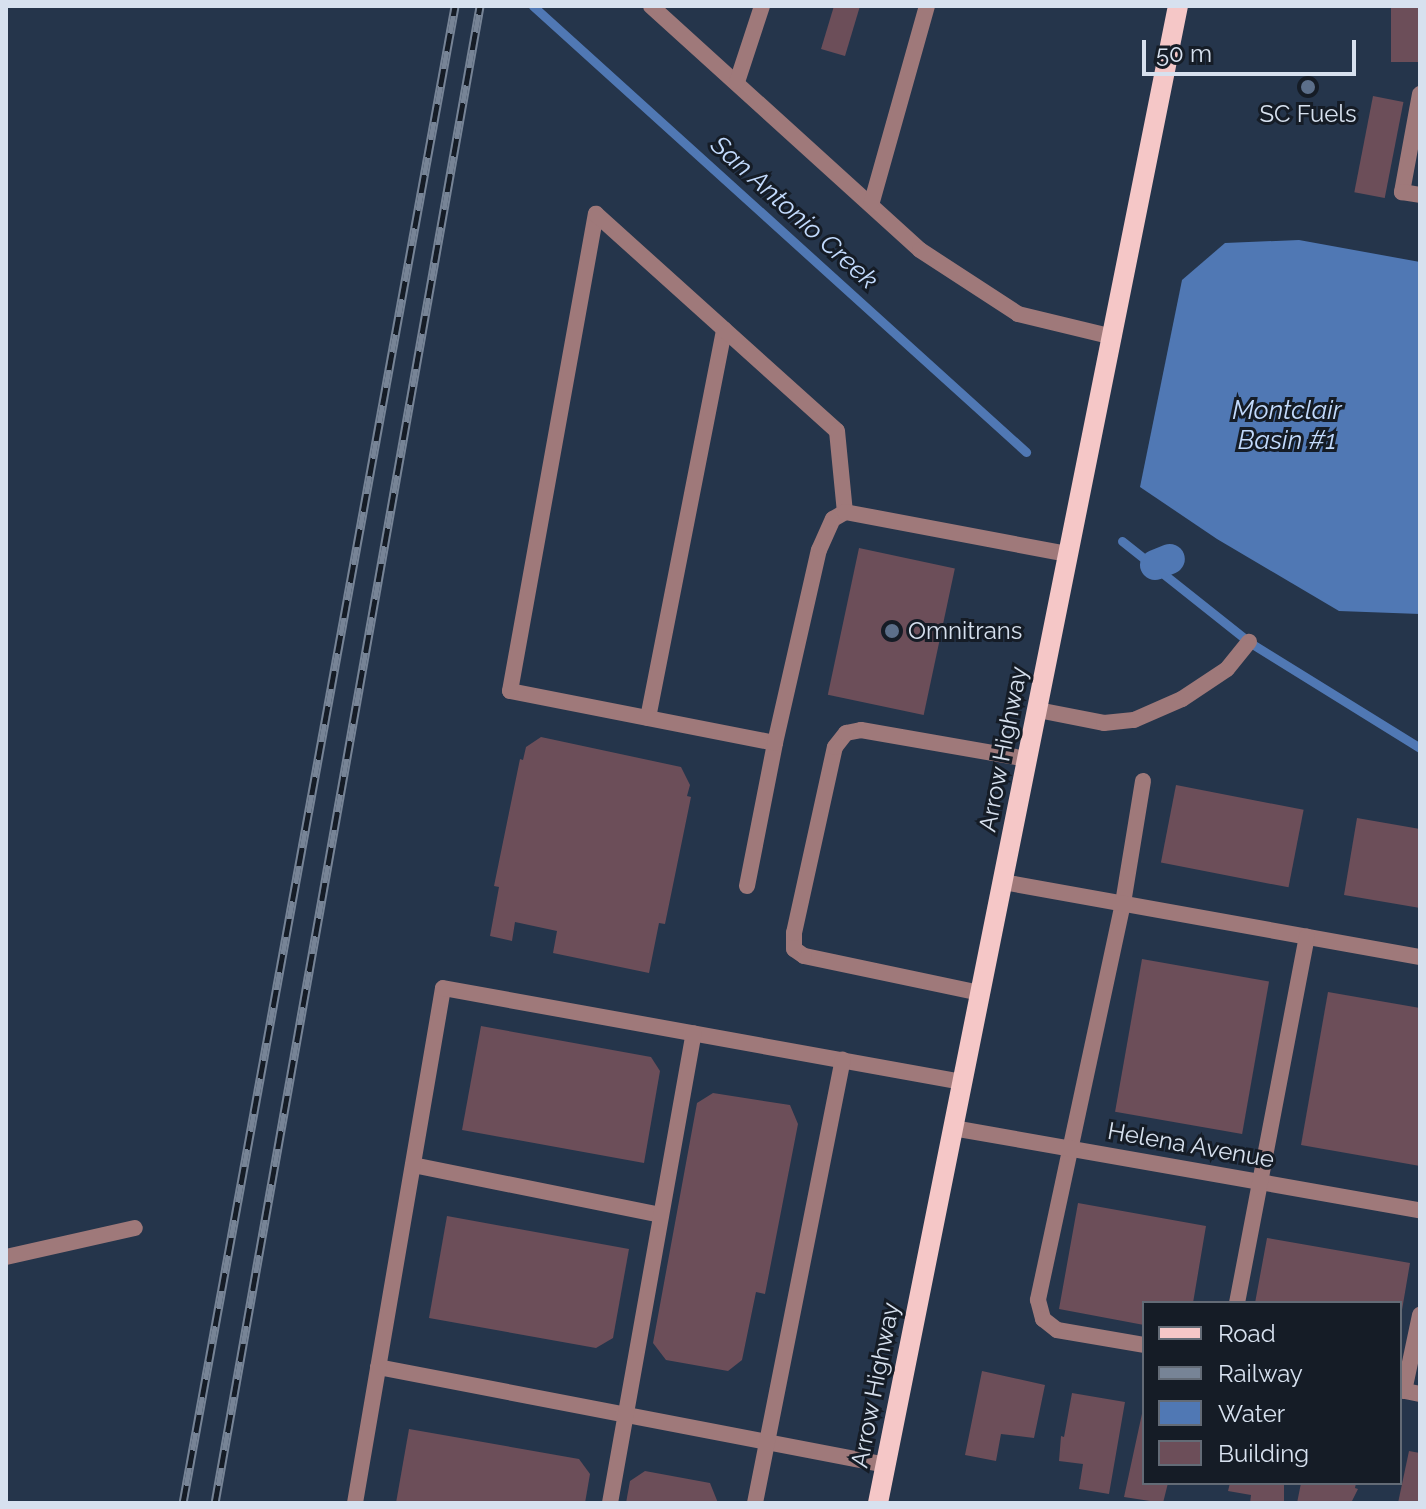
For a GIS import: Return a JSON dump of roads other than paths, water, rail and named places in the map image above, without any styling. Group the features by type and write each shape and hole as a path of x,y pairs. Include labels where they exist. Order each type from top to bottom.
{"main road":[{"name":"Arrow Highway","path":"878,1503 1178,6"}],"lane":[{"path":"651,6 920,250 1018,314 1113,337"},
{"path":"737,82 762,6"},
{"path":"871,205 927,6"},
{"path":"1420,94 1402,192 1420,195"},
{"path":"775,743 510,691 596,214 837,431 845,512"},
{"path":"648,718 724,329"},
{"path":"747,886 775,743 819,550 833,519 845,512 1068,554"},
{"path":"1038,710 1104,723 1134,720 1182,699 1227,669 1249,642"},
{"path":"980,993 804,956 794,949 794,933 835,747 846,733 861,730 1027,759"},
{"path":"1142,1345 1057,1330 1043,1319 1038,1300 1123,903 1143,781"},
{"path":"1003,882 1420,957"},
{"path":"1237,1301 1307,937"},
{"path":"355,1503 443,988 962,1082"},
{"path":"610,1503 694,1033"},
{"path":"755,1503 843,1060"},
{"name":"Helena Avenue","path":"953,1128 1420,1210"},
{"path":"413,1165 661,1215"},
{"path":"6,1257 135,1228"},
{"path":"1408,1391 1420,1315"},
{"path":"378,1367 886,1465"}],"water":[{"name":"Montclair Basin #1","path":"1299,240 1420,262 1420,614 1339,611 1217,539 1140,487 1182,280 1225,243"}],"waterway":[{"name":"San Antonio Creek","path":"533,6 1026,452"},
{"name":"San Antonio Creek","path":"1122,541 1249,642 1420,748"},
{"path":"1155,565 1170,559"}],"railway":[{"path":"183,1503 455,6"},
{"path":"215,1503 480,6"}],"place":[{"name":"SC Fuels","path":"1308,87"},
{"name":"Omnitrans","path":"892,631"}]}
